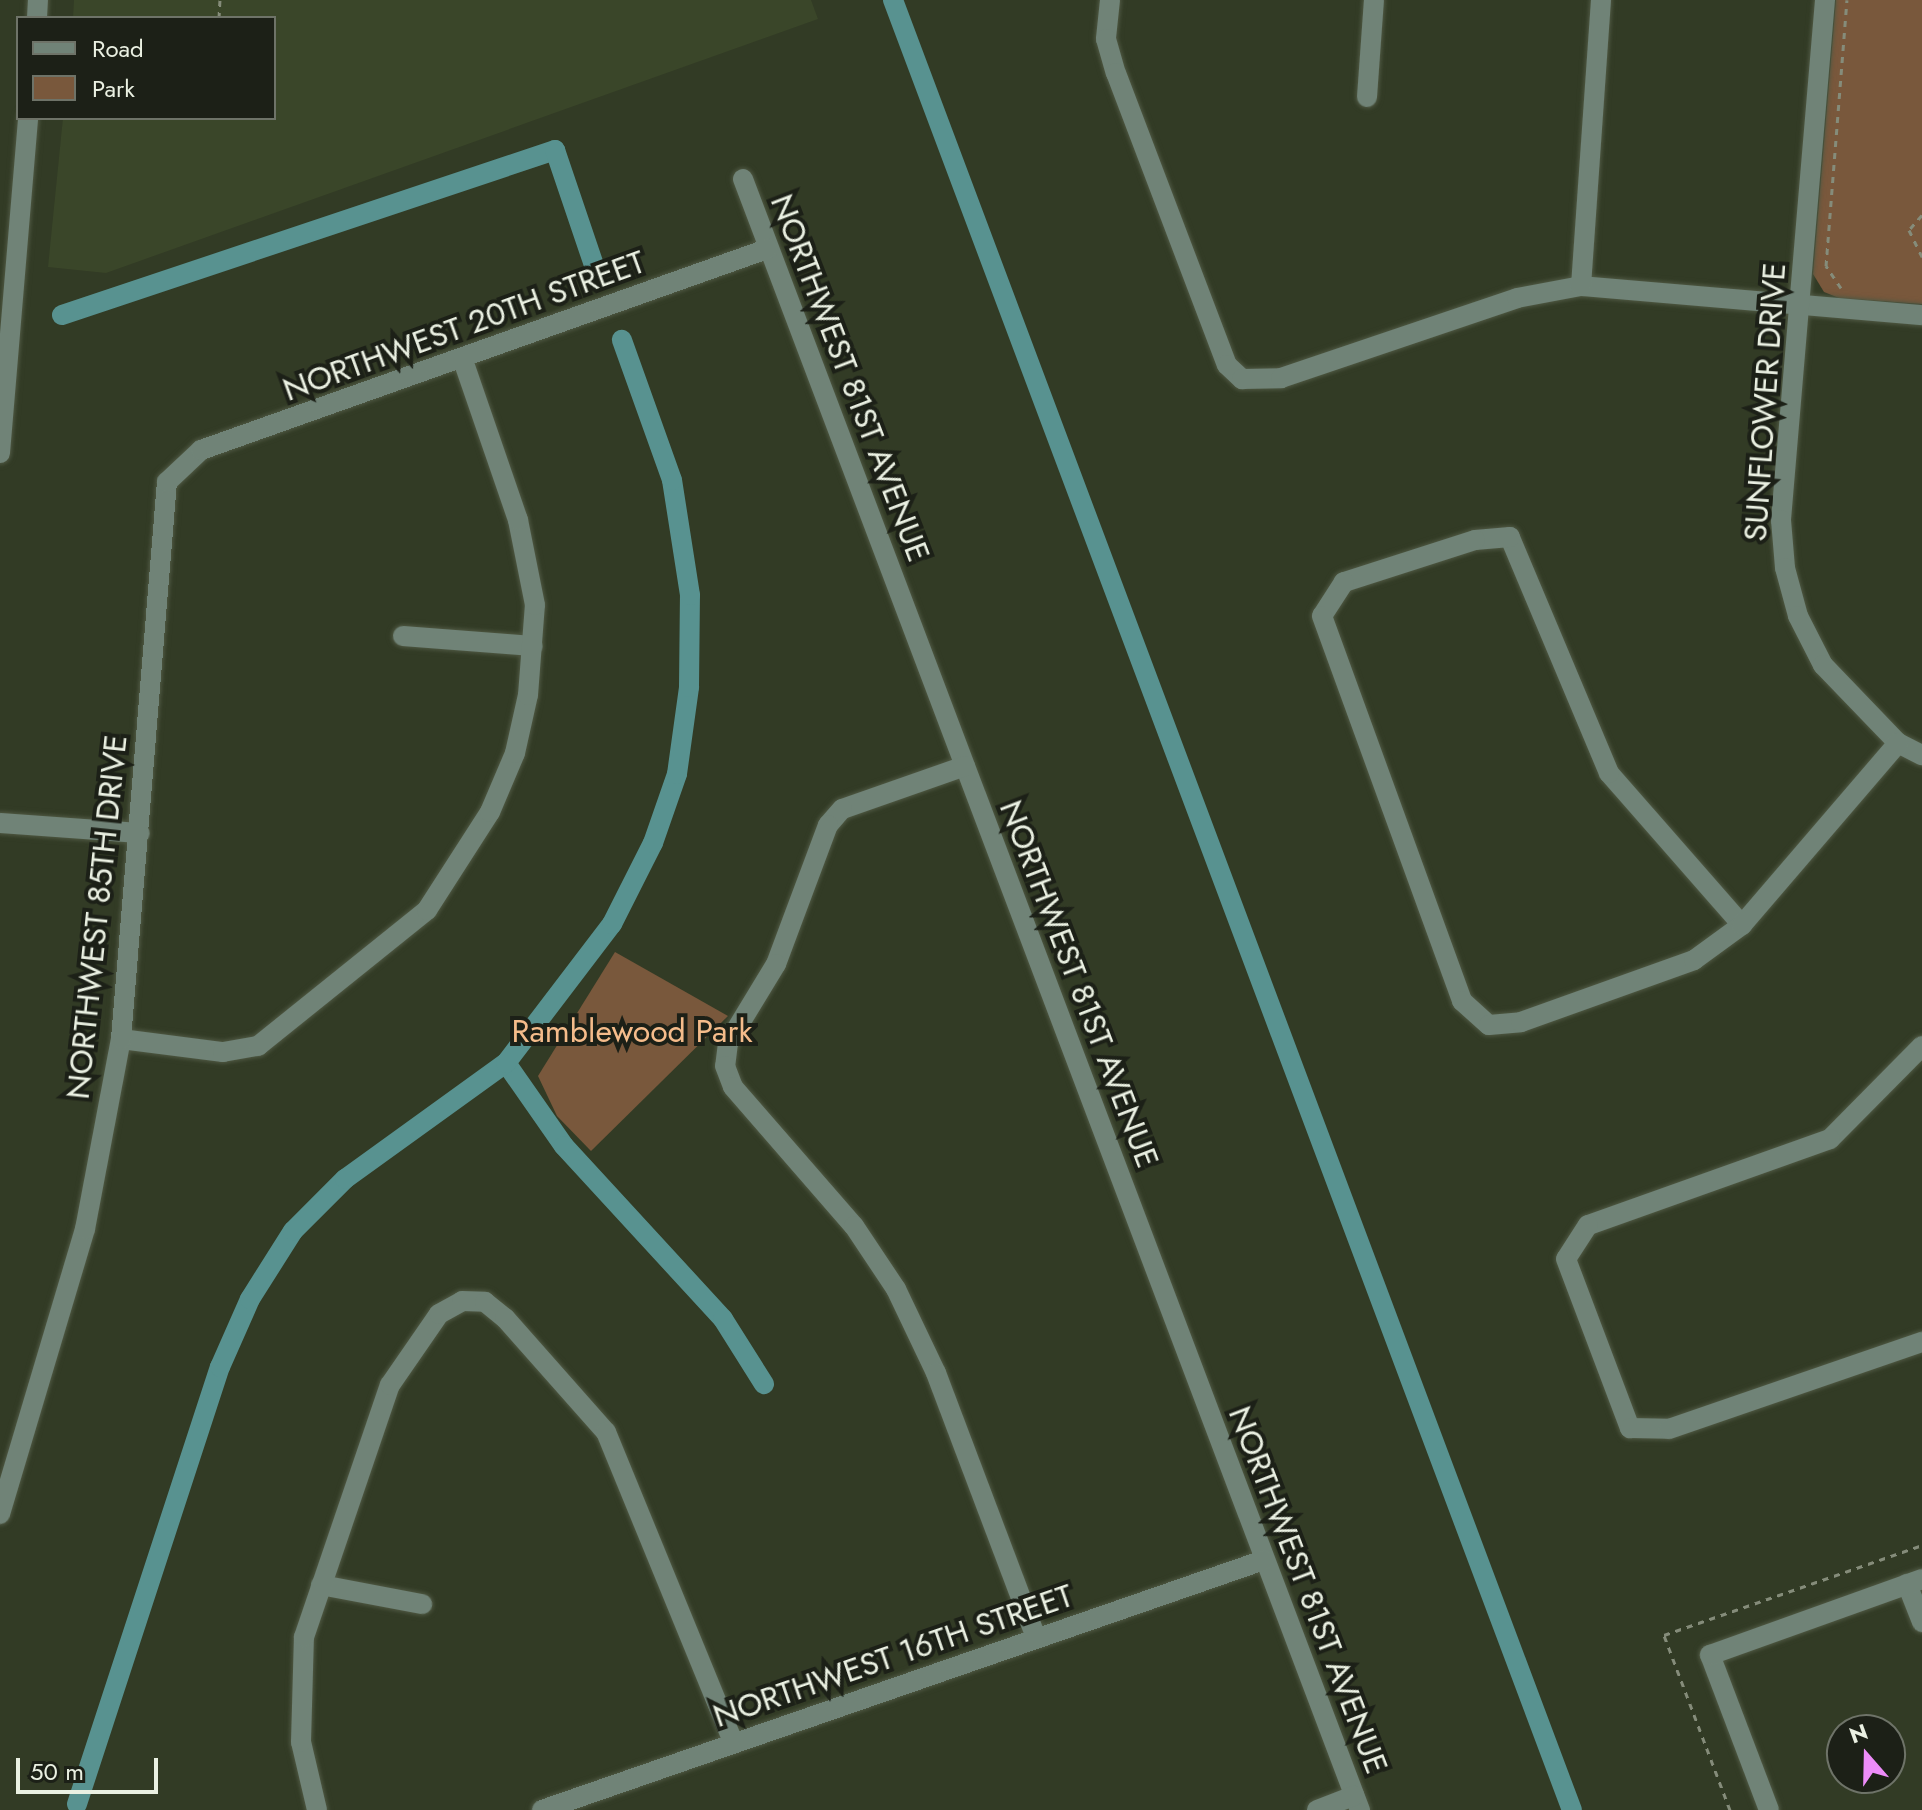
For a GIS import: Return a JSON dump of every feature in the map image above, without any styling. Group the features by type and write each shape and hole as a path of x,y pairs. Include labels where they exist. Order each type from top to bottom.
{"street":[{"path":"1110,0 1106,39 1116,73 1227,365 1242,379 1281,378 1517,298 1581,286 1922,315"},
{"path":"1367,97 1374,0"},
{"path":"1581,286 1601,0"},
{"name":"SUNFLOWER DRIVE","path":"1825,0 1781,520 1785,568 1823,665 1898,743 1922,755"},
{"path":"0,453 10,236 28,120"},
{"name":"NORTHWEST 81ST AVENUE","path":"743,179 1357,1803"},
{"name":"NORTHWEST 20TH STREET","path":"182,461 767,249"},
{"path":"121,1039 223,1052 258,1046 427,910 466,857 515,753 533,646 531,569 463,360"},
{"name":"NORTHWEST 85TH DRIVE","path":"0,1514 85,1229 121,1039 167,482 182,461"},
{"path":"1742,925 1609,773 1510,537 1475,540 1344,582 1322,616 1462,1001 1489,1025 1521,1022 1694,960 1742,925 1898,743"},
{"path":"403,636 533,646"},
{"path":"965,766 842,809 828,825 782,952 728,1043 725,1066 733,1087 854,1226 896,1289 936,1373 1036,1638"},
{"path":"0,823 140,833"},
{"path":"1922,1046 1830,1139 1588,1225 1566,1259 1630,1428 1669,1429 1922,1342"},
{"path":"317,1810 297,1686 321,1585 390,1385 439,1314 462,1301 485,1302 606,1432 733,1742"},
{"name":"NORTHWEST 16TH STREET","path":"542,1810 1264,1560"},
{"path":"1769,1810 1710,1655 1914,1582 1922,1622"},
{"path":"321,1585 422,1604"},
{"path":"1317,1810 1357,1803"}],"path":[{"path":"1847,0 1826,266 1832,284 1851,289"},
{"path":"1922,215 1909,230 1922,257"}],"shaded area":[{"path":"74,0 811,0 818,19 106,273 48,267 63,120 276,120 276,16 73,16"}],"green space":[{"path":"1836,0 1922,0 1922,304 1839,298 1824,292 1813,274"},
{"name":"Ramblewood Park","path":"615,952 728,1016 591,1151 557,1116 538,1076"}],"waterway":[{"path":"893,0 1572,1810"},
{"path":"62,315 555,150 595,268"},
{"path":"77,1804 220,1367 250,1299 293,1231 345,1179 506,1063 612,924 653,843 677,774 689,687 690,595 672,480 622,340"},
{"path":"506,1063 564,1146 723,1319 764,1384"}]}
